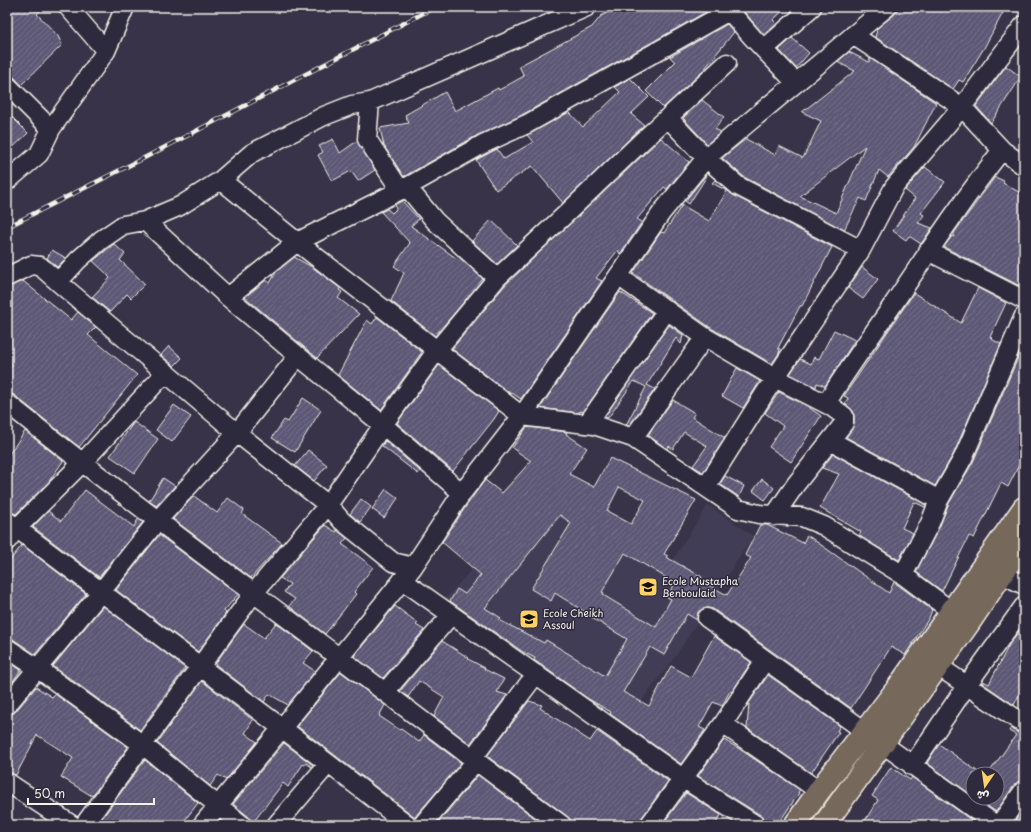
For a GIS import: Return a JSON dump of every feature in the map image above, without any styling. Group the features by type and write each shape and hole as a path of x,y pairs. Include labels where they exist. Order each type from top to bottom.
{"main road":[{"path":"800,817 897,689 1024,508"},
{"path":"827,824 968,624 1024,541"}],"street":[{"path":"68,7 106,51"},
{"path":"7,181 39,154 51,129 106,51 124,7"},
{"path":"58,282 78,260 101,240 123,225 145,221 180,206 221,180 252,153 324,116 352,105 370,102 587,7"},
{"path":"764,49 812,7"},
{"path":"202,825 407,574 462,493 522,416 662,212 706,158 887,7"},
{"path":"228,297 297,242 407,187 483,144 526,124 728,9 796,83"},
{"path":"706,487 775,378 861,250 894,187 962,107 1024,26"},
{"path":"853,35 962,107 1002,150 1024,166"},
{"path":"84,825 253,594 328,505 383,424 437,350 497,278 727,63"},
{"path":"7,85 51,129"},
{"path":"370,102 367,139 397,185 407,187 435,221 497,278"},
{"path":"668,118 706,158 738,186 861,250"},
{"path":"826,404 842,377 928,251 973,187 1002,150"},
{"path":"221,180 297,242 522,416 594,425 633,438 738,509 774,516 802,517 824,526 903,575 968,624"},
{"path":"145,221 228,297 298,356 383,424 462,493"},
{"path":"928,251 1024,300"},
{"path":"7,276 31,265 40,266 237,433 328,505 342,521 394,562 451,615 684,779 756,825"},
{"path":"618,276 706,337 775,378 826,404 844,416 844,424 796,484 774,516"},
{"path":"586,424 667,310"},
{"path":"903,575 930,523 939,500 963,458 1024,316"},
{"path":"633,438 706,337"},
{"path":"7,704 101,592 157,521 237,433 298,356"},
{"path":"166,372 82,463 10,530 101,592 408,825"},
{"path":"7,403 82,463 253,594 385,692 473,760 562,825"},
{"path":"831,441 939,500"},
{"path":"1002,574 1024,585"},
{"path":"912,766 967,685 1024,606"},
{"path":"385,692 451,615"},
{"path":"707,618 864,732 996,825"},
{"path":"7,648 38,668 143,745 242,825"},
{"path":"650,825 723,724 765,660"},
{"path":"938,666 1024,724"},
{"path":"422,825 473,760 536,674"},
{"path":"723,724 819,791"},
{"path":"276,825 328,764"},
{"path":"7,782 72,825"},
{"path":"999,825 1024,790"},
{"path":"800,817 827,824"}],"shaded area":[{"name":"Ecole Cheikh Assoul","path":"544,490 665,572 708,505 753,536 675,657 624,724 444,600"}],"building":[{"path":"7,7 44,7 37,14 58,36 62,45 21,85 14,77 7,75"},
{"path":"618,7 715,7 522,115 478,135 403,176 384,146 380,128 409,123 405,115 445,92 455,111 498,88 499,90 524,76 519,66 592,27 601,16"},
{"path":"740,7 787,7 773,20 777,24 764,35"},
{"path":"897,7 1006,7 984,48 963,82 959,80 953,89 875,37 876,29 894,15 897,11"},
{"path":"727,24 734,32 702,72 663,108 646,91 675,62 670,57"},
{"path":"792,38 809,53 796,68 779,50"},
{"path":"849,52 869,62 870,58 936,103 914,147 888,177 879,170 866,201 860,198 844,230 744,177 722,158 746,139 775,155 779,146 803,158 821,121 802,112 855,71 837,62","holes":["865,146 836,213 800,196"]},
{"path":"1006,66 1021,77 991,123 976,106"},
{"path":"630,78 649,97 631,114 644,125 563,203 532,166 496,190 476,160 497,149 504,159 533,142 527,135 569,112 583,127 620,92 615,87"},
{"path":"702,100 724,117 715,129 721,132 707,144 683,118"},
{"path":"7,112 28,133 7,153"},
{"path":"661,138 689,162 667,189 664,187 637,219 642,222 620,254 618,250 596,278 602,281 521,399 512,393 511,394 452,349 505,285"},
{"path":"333,139 340,153 357,141 375,170 358,181 351,171 332,181 318,155 323,152 319,146"},
{"path":"925,167 945,182 921,213 924,215 918,223 932,228 921,244 909,236 906,240 893,231 915,198 905,190"},
{"path":"706,175 707,176 689,204 685,201"},
{"path":"995,177 1004,181 1003,183 1024,195 1024,288 944,247 952,236 954,237 954,233"},
{"path":"715,180 733,195 832,247 802,306 800,306 778,348 780,349 779,353 772,364 711,328 633,273 661,232 664,233 682,205 709,221 727,191 712,183"},
{"path":"402,201 419,219 411,226 456,258 458,256 483,279 435,336 391,301 404,273 394,266 410,243 381,212 387,209 392,213 396,209 395,204"},
{"path":"491,220 517,245 497,264 472,241"},
{"path":"114,244 125,254 120,260 145,284 131,298 127,294 110,312 92,297 110,278 93,261"},
{"path":"52,250 66,258 57,267 47,258"},
{"path":"294,257 312,267 340,288 339,290 342,292 338,298 359,314 317,358 245,297 266,280 270,283 276,272"},
{"path":"862,267 878,279 863,299 848,288"},
{"path":"23,281 71,320 78,312 96,327 88,335 137,375 79,447 14,395 7,393 7,372 13,365 7,360 7,287"},
{"path":"978,288 1006,303 990,337 1001,344 954,453 935,486 846,437 852,429 854,416 853,411 845,404 848,398 844,396 914,293 961,323"},
{"path":"620,292 652,313 583,412 580,411 579,413 540,408"},
{"path":"377,317 422,352 381,410 338,375 367,320 372,324"},
{"path":"669,325 683,335 681,344 676,338 647,385 655,389 629,426 626,425 646,387 634,381 608,418 604,417"},
{"path":"834,330 855,340 825,386 817,383 816,387 790,374 800,359 811,364 814,357 819,359"},
{"path":"169,346 182,358 174,366 161,355"},
{"path":"1020,353 1024,355 1024,455 1008,487 1001,483 974,538 969,536 942,591 916,572 939,528 948,505 973,462"},
{"path":"439,365 499,411 453,471 397,423"},
{"path":"737,368 760,381 743,408 722,396"},
{"path":"779,392 807,406 821,416 791,462 769,447 783,426 765,413"},
{"path":"303,398 321,410 295,452 272,438 284,420 288,422"},
{"path":"673,400 695,413 692,417 725,438 703,472 693,466 707,446 684,432 673,449 669,446 667,449 648,435"},
{"path":"174,405 191,417 172,442 156,430"},
{"path":"134,422 158,439 135,473 110,456"},
{"path":"527,427 567,432 566,434 587,448 569,474 594,487 610,458 696,500 664,554 668,556 666,557 702,577 700,580 727,595 751,558 745,555 760,525 767,525 803,543 807,535 889,593 894,582 932,610 929,618 905,655 891,647 851,708 713,609 702,609 698,612 697,620 687,614 664,655 650,647 623,692 649,706 671,666 691,677 714,636 751,662 732,692 730,691 722,706 713,702 699,727 705,730 681,764 610,714 611,712 587,698 534,660 535,658 523,652 450,601 457,589 465,594 481,575 442,542 485,480 502,493 531,461 512,448","holes":["619,487 645,500 631,524 607,511","560,515 571,523 531,589 551,601 555,593 627,639 605,676 546,640 544,643 499,620 501,618 485,608","625,553 675,583 667,597 671,599 656,627 603,595 604,593 602,592"]},
{"path":"25,431 63,461 48,483 16,514 7,511 7,457"},
{"path":"385,441 420,471 418,474 382,446"},
{"path":"308,450 327,465 314,481 295,466"},
{"path":"833,454 926,505 925,507 914,502 902,528 913,533 899,560 859,536 861,532 820,508 839,474 822,468"},
{"path":"725,476 744,486 739,497 720,484"},
{"path":"163,478 175,486 156,506 149,501"},
{"path":"762,479 774,488 765,500 753,491"},
{"path":"386,489 398,498 384,518 372,509"},
{"path":"85,490 134,527 138,519 143,522 99,577 33,527 48,511 61,521"},
{"path":"194,496 217,513 228,498 244,510 242,514 282,543 251,578 173,519"},
{"path":"361,499 371,507 360,522 350,514"},
{"path":"325,525 336,532 337,530 347,538 342,544 373,567 354,592 356,594 325,634 289,606 295,599 284,592 290,584 280,578"},
{"path":"159,535 238,594 224,611 226,613 198,652 116,590"},
{"path":"22,545 86,594 35,654 13,639 7,638 7,564"},
{"path":"103,606 185,668 140,730 53,666"},
{"path":"395,606 418,623 416,625 424,630 383,678 354,656"},
{"path":"276,623 313,651 303,663 315,671 288,705 269,694 264,702 215,664 244,624 264,638"},
{"path":"1024,624 1024,685 1014,705 982,683 983,681 989,684 1009,645"},
{"path":"442,641 469,658 468,659 485,668 484,669 504,679 497,692 507,695 470,744 434,716 444,697 419,681 408,697 400,691"},
{"path":"7,661 21,670 7,689"},
{"path":"341,672 385,705 379,716 419,742 424,735 461,763 415,817 297,726"},
{"path":"768,675 840,726 837,731 839,732 811,773 747,728 749,703"},
{"path":"202,681 253,720 245,733 257,742 226,780 218,775 210,786 157,743"},
{"path":"36,687 52,697 55,694 128,747 92,796 61,777 73,758 37,735 16,775 7,772 7,715 11,715 15,712"},
{"path":"529,701 542,705 540,708 590,741 597,731 668,781 641,819 639,825 572,825 571,820 568,817 487,756"},
{"path":"1011,728 1018,733 1024,734 1024,780 1015,784 1005,799 1005,766 994,766 1016,735 1009,731"},
{"path":"724,740 800,790 780,821 772,820 769,825 766,825 762,816 698,776"},
{"path":"284,743 313,765 312,767 306,763 305,765 303,764 288,787 283,783 252,824 249,817 233,804"},
{"path":"939,744 970,766 965,766 965,790 927,763"},
{"path":"145,760 198,803 181,825 97,825"},
{"path":"891,767 910,780 912,777 978,825 862,825 878,800 872,796"},
{"path":"478,775 500,792 544,825 436,825"},
{"path":"686,793 721,815 715,825 662,825"},
{"path":"987,806 1000,806 996,812"},
{"path":"1024,808 1024,825 1012,825"}],"railway":[{"path":"7,227 148,156 435,7"}],"place":[{"name":"Ecole Mustapha Benboulaid","path":"648,587"},
{"name":"Ecole Cheikh Assoul","path":"529,619"}]}
